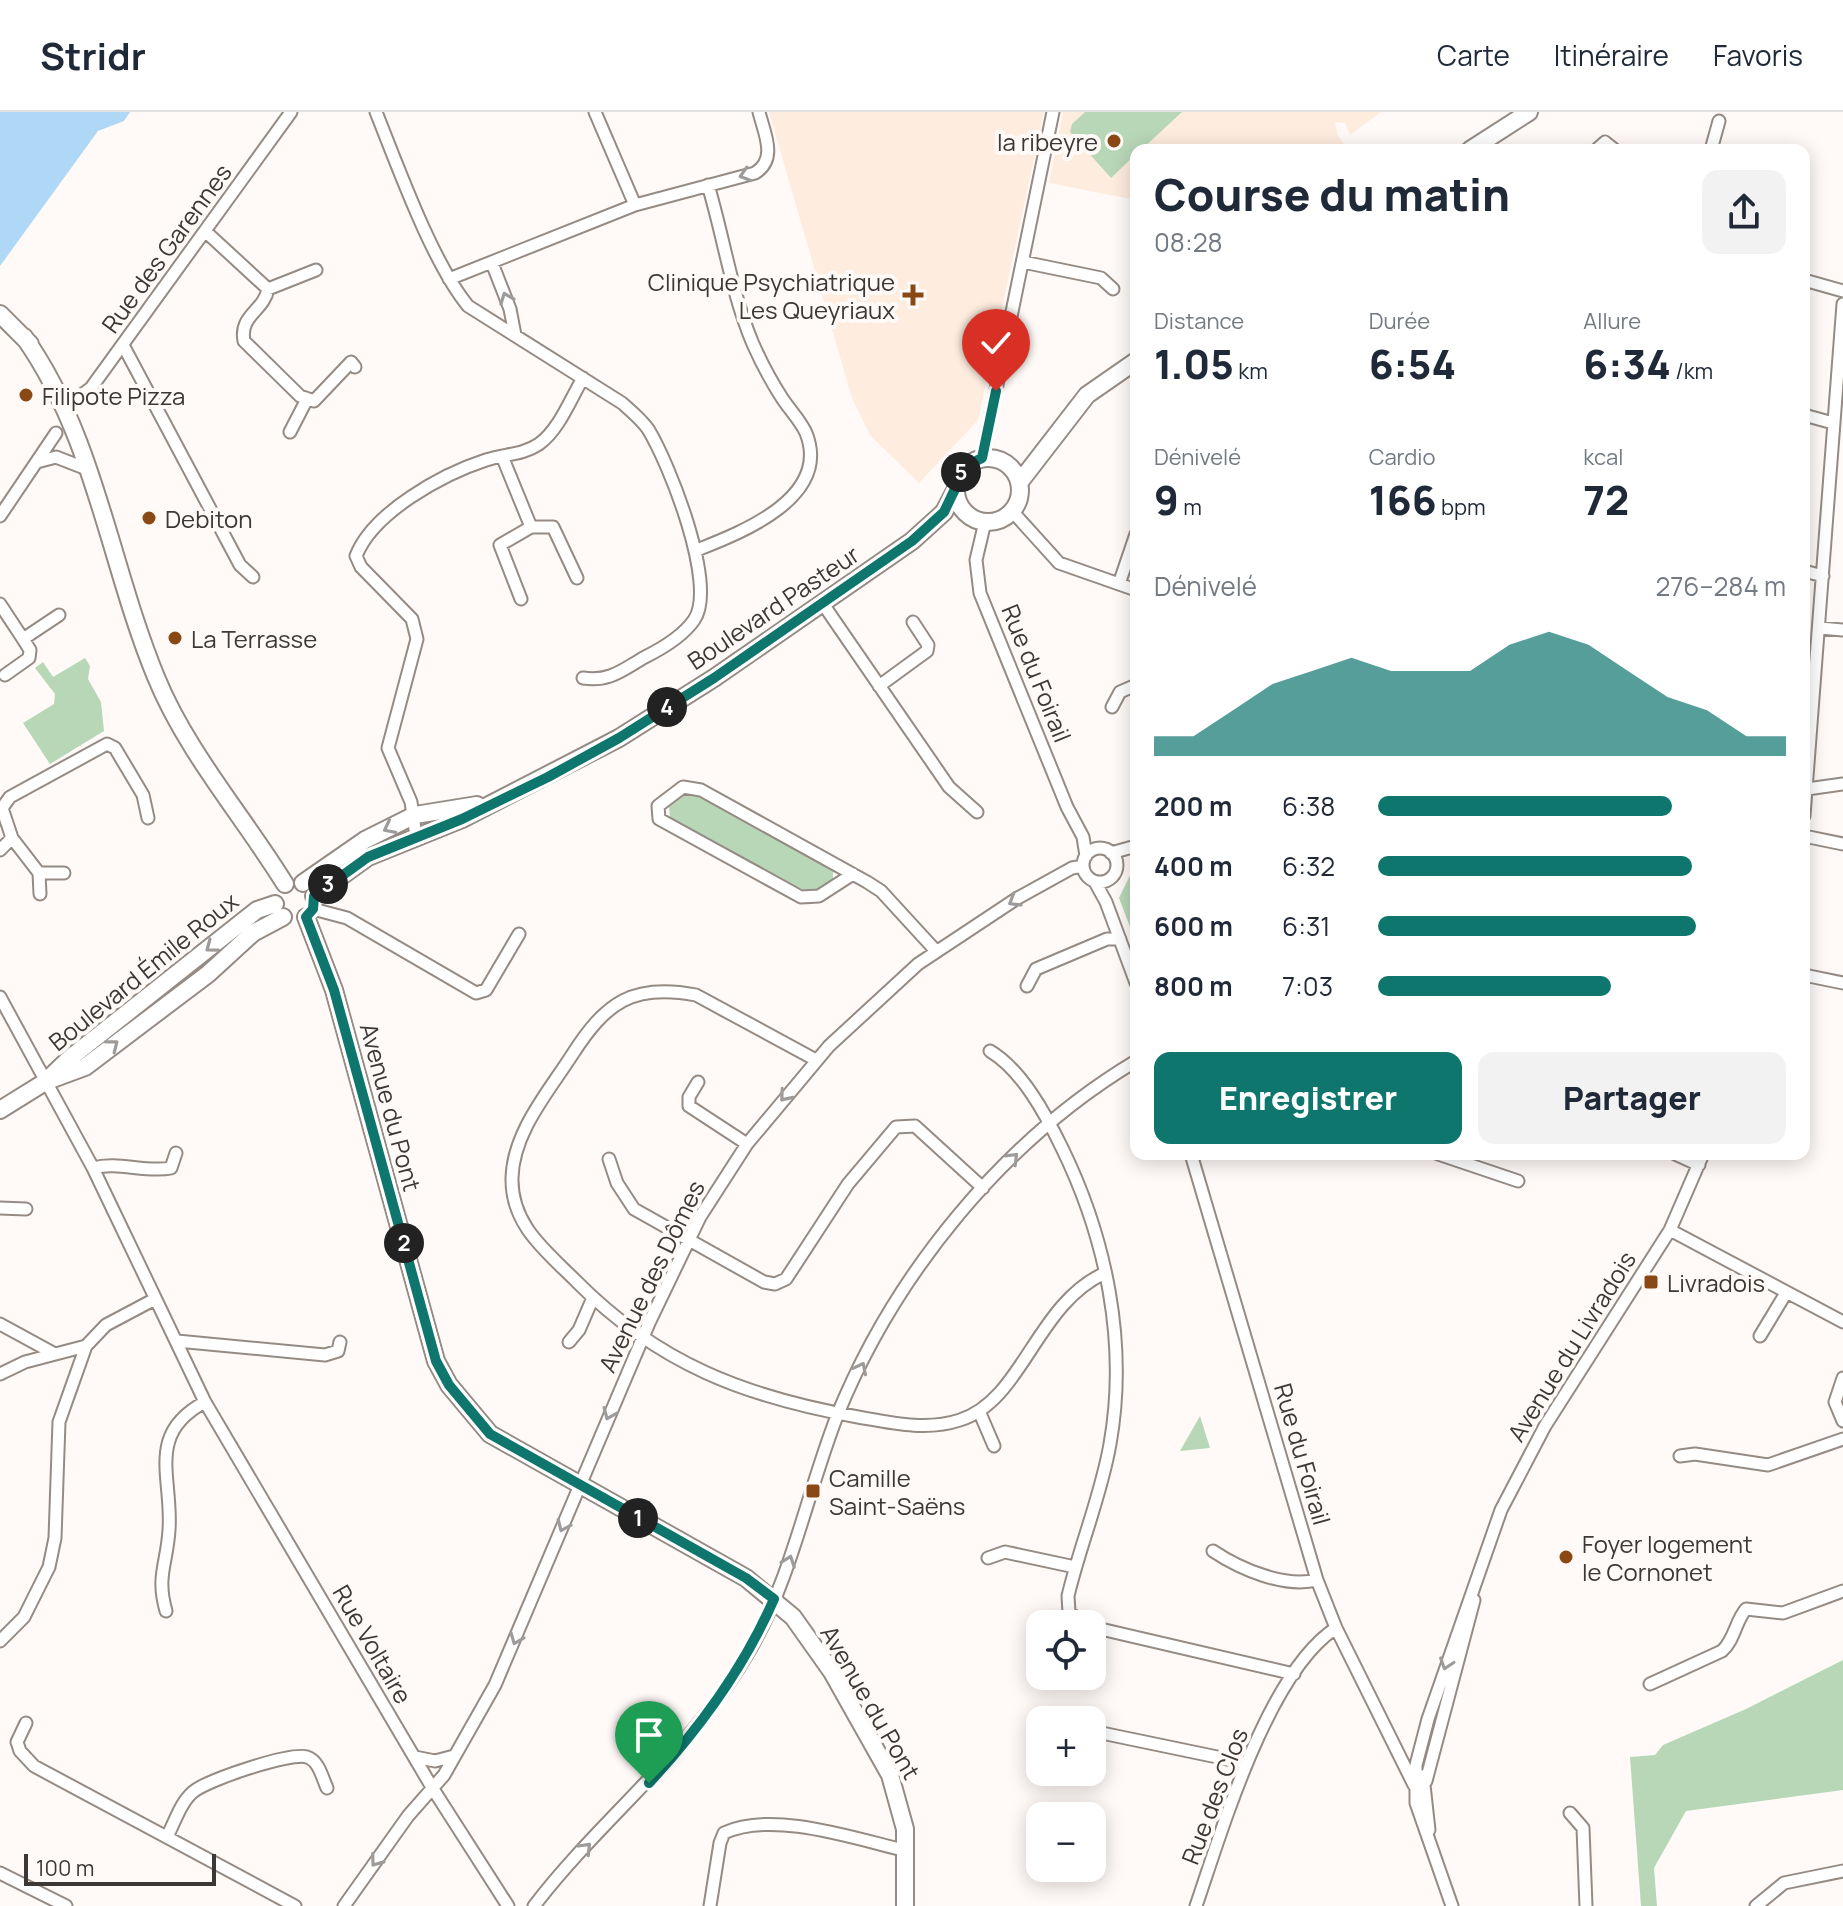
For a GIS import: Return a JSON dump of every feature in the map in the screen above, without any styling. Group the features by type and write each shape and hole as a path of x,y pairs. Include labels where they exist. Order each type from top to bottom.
{"main road":[{"path":"1479,144 1529,112"},
{"path":"0,314 24,337 71,403 80,448"},
{"path":"24,337 44,366 80,448 157,680 196,749 285,884 309,901 295,921 279,911 277,892 285,884"},
{"path":"1019,483 1087,395 1130,365"},
{"path":"1008,465 1019,483 1020,493 1012,511 995,521 985,522 965,513 955,491 960,474 982,458 1008,465 1050,444"},
{"name":"Boulevard Pasteur","path":"309,901 368,857 462,819 619,738 823,604 912,541 944,512 955,491"},
{"name":"Boulevard Pasteur","path":"912,541 965,513"},
{"name":"Boulevard Pasteur","path":"309,901 365,840 415,815 491,803"},
{"name":"Avenue du Pont","path":"309,901 436,1361 449,1385 490,1434 746,1578 774,1599 802,1629 832,1672 890,1775 905,1829 905,1906"},
{"name":"Boulevard Émile Roux","path":"0,1110 45,1082 85,1067 208,974 279,911"}],"street":[{"name":"Rue des Garennes","path":"71,403 91,388 291,112"},
{"path":"376,112 449,279 468,306 622,403 647,428 697,550 702,599 694,620 663,646 602,681 583,678"},
{"path":"595,112 635,205"},
{"path":"449,279 635,205 762,169 769,150 759,112"},
{"path":"982,458 1053,112"},
{"path":"1713,144 1719,121"},
{"path":"697,550 756,526 775,514 799,484 808,461 806,434 781,396 742,316 708,185"},
{"path":"205,231 268,289"},
{"path":"1023,262 1101,278 1113,289"},
{"path":"492,263 510,309 515,335"},
{"path":"268,289 316,270"},
{"path":"1810,282 1843,291"},
{"path":"268,289 267,295 246,319 244,341 306,401 314,401 351,362 355,367"},
{"path":"1810,752 1833,423 1839,402 1843,304"},
{"path":"123,345 240,565 253,577"},
{"path":"416,836 415,815 388,748 417,639 416,628 412,619 367,575 356,556 361,544 408,498 473,465 518,454 542,442 583,378"},
{"path":"290,432 306,401"},
{"path":"1810,417 1833,423"},
{"path":"0,516 56,433"},
{"path":"502,456 531,527"},
{"path":"37,462 56,457 87,469"},
{"path":"1828,503 1843,506"},
{"path":"1012,511 1059,563 1130,588"},
{"name":"Rue du Foirail","path":"985,522 976,560 980,593 1067,807 1083,837 1084,861"},
{"path":"521,599 500,545 531,527 553,527 577,578"},
{"path":"1119,584 1130,552"},
{"path":"1810,573 1823,576"},
{"path":"0,604 30,650 29,658 5,675"},
{"path":"823,604 949,787 977,812"},
{"path":"23,639 59,615"},
{"path":"879,686 927,651 928,645 913,622"},
{"path":"1820,628 1843,630"},
{"path":"1112,707 1120,692 1130,688"},
{"path":"40,894 39,873 12,838 2,808 10,797 107,744 115,748 143,795 148,818"},
{"path":"1810,789 1843,784"},
{"path":"853,874 819,896 801,897 659,819 658,806 683,787 701,790 853,874 881,891 936,951"},
{"name":"Rue du Foirail","path":"1083,837 1106,850"},
{"path":"1810,837 1843,844"},
{"path":"0,850 12,838"},
{"path":"1130,847 1106,850 1084,861 1084,873 1095,882 1106,902 1130,966"},
{"path":"1106,850 1117,867 1106,902"},
{"name":"Avenue des Dômes","path":"344,1906 408,1816 433,1789 513,1647 642,1338 688,1239 747,1144 816,1060 856,1020 936,951 1016,899 1084,861"},
{"path":"39,873 64,873"},
{"path":"1095,882 1112,877"},
{"path":"309,901 347,918 476,993 486,990 519,934"},
{"path":"1027,986 1036,969 1107,939 1120,939"},
{"path":"1810,976 1843,983"},
{"path":"816,1060 696,995 675,991 640,993 603,1013 529,1122 519,1142 512,1177 521,1220 542,1250 592,1300 657,1349 747,1391 838,1414 932,1426 979,1411 1009,1380 1040,1331 1070,1295 1105,1273"},
{"name":"Rue Voltaire","path":"0,997 93,1168 205,1402 433,1789 508,1906"},
{"path":"990,1051 1011,1068 1050,1123 1083,1192 1105,1273 1114,1321 1115,1401 1110,1444 1093,1516 1075,1567 1068,1596 1069,1610"},
{"path":"534,1906 694,1732 750,1649 774,1599 838,1414 896,1305 947,1231 983,1188 1050,1123 1130,1067"},
{"path":"698,1082 689,1106 747,1144"},
{"path":"609,1159 627,1202 764,1282 775,1284 786,1279 884,1138 896,1127 915,1126 983,1188"},
{"path":"93,1168 115,1166 156,1171 171,1168 176,1153"},
{"name":"Rue du Foirail","path":"1193,1160 1317,1580 1336,1628 1399,1757 1421,1784"},
{"path":"1456,1160 1518,1181"},
{"name":"Avenue du Livradois","path":"1416,1765 1428,1719 1501,1510 1525,1460 1670,1230 1701,1160"},
{"path":"0,1208 26,1209"},
{"path":"1670,1230 1843,1322"},
{"path":"1760,1336 1786,1293"},
{"path":"0,1641 24,1617 49,1567 55,1538 59,1422 86,1346 106,1325 155,1299"},
{"path":"569,1342 579,1330 592,1300"},
{"path":"0,1324 55,1354"},
{"path":"177,1341 325,1355 338,1351 340,1342"},
{"path":"0,1374 25,1362 86,1346"},
{"path":"1843,1378 1835,1402 1843,1421"},
{"path":"166,1611 160,1587 170,1526 165,1458 173,1430 183,1415 205,1402"},
{"path":"979,1411 994,1446"},
{"path":"1680,1456 1695,1454 1768,1465 1843,1439"},
{"path":"1213,1551 1230,1562 1287,1581 1303,1584 1317,1580"},
{"path":"988,1558 1005,1552 1075,1567"},
{"name":"Avenue du Livradois","path":"1421,1784 1469,1631 1481,1564"},
{"path":"1650,1684 1722,1651 1731,1643 1739,1617 1746,1609 1783,1613 1843,1591"},
{"name":"Rue des Clos","path":"1196,1906 1246,1763 1294,1674 1323,1637 1336,1628"},
{"path":"1106,1630 1294,1674"},
{"path":"26,1723 17,1742 20,1751 34,1766 168,1835 295,1906"},
{"path":"1106,1734 1246,1763"},
{"path":"415,1757 441,1761 454,1755"},
{"path":"168,1835 185,1801 204,1784 292,1756 307,1757 318,1765 327,1788"},
{"path":"1399,1757 1416,1765"},
{"name":"Rue du Foirail","path":"1416,1765 1430,1838 1452,1906"},
{"path":"1570,1813 1583,1828 1586,1906"},
{"path":"710,1906 720,1843 724,1833 733,1829 788,1825 907,1851"},
{"path":"1756,1906 1784,1883 1843,1871"},
{"path":"0,1873 66,1906"}],"shaded area":[{"name":"Clinique Psychiatrique Les Queyriaux","path":"769,112 1044,112 978,420 919,483 870,435 852,398"},
{"path":"1063,112 1381,112 1350,135 1345,123 1335,122 1344,144 1130,144 1130,199 1049,183"}],"green space":[{"name":"la ribeyre","path":"1085,112 1182,112 1147,144 1130,144 1130,160 1111,178 1070,132 1072,124"},
{"path":"85,658 90,666 88,679 101,702 104,731 50,764 23,723 54,704 55,694 35,668 43,662 53,677"},
{"path":"685,794 699,796 833,870 833,879 816,890 804,890 670,818 669,807"},
{"path":"1130,875 1130,927 1119,898"},
{"path":"1200,1416 1210,1448 1180,1451"},
{"path":"1843,1660 1843,1790 1686,1811 1654,1868 1657,1906 1641,1906 1630,1757 1655,1755 1663,1745 1746,1709"}],"water":[{"path":"0,112 130,112 124,121 98,131 0,266"}],"place":[{"name":"la ribeyre","path":"1114,141"},
{"name":"Clinique Psychiatrique Les Queyriaux","path":"913,295"},
{"name":"Filipote Pizza","path":"26,395"},
{"name":"Debiton","path":"149,518"},
{"name":"La Terrasse","path":"175,638"},
{"name":"Livradois","path":"1651,1282"},
{"name":"Camille Saint-Saëns","path":"813,1491"},
{"name":"Foyer logement le Cornonet","path":"1566,1557"}],"route":[{"path":"649,1783 715,1704 750,1649 774,1599 746,1578 490,1434 449,1385 436,1361 334,990 306,917 313,909 314,896 368,857 462,819 619,738 714,678 912,541 944,512 966,466 982,458 996,391"}]}
